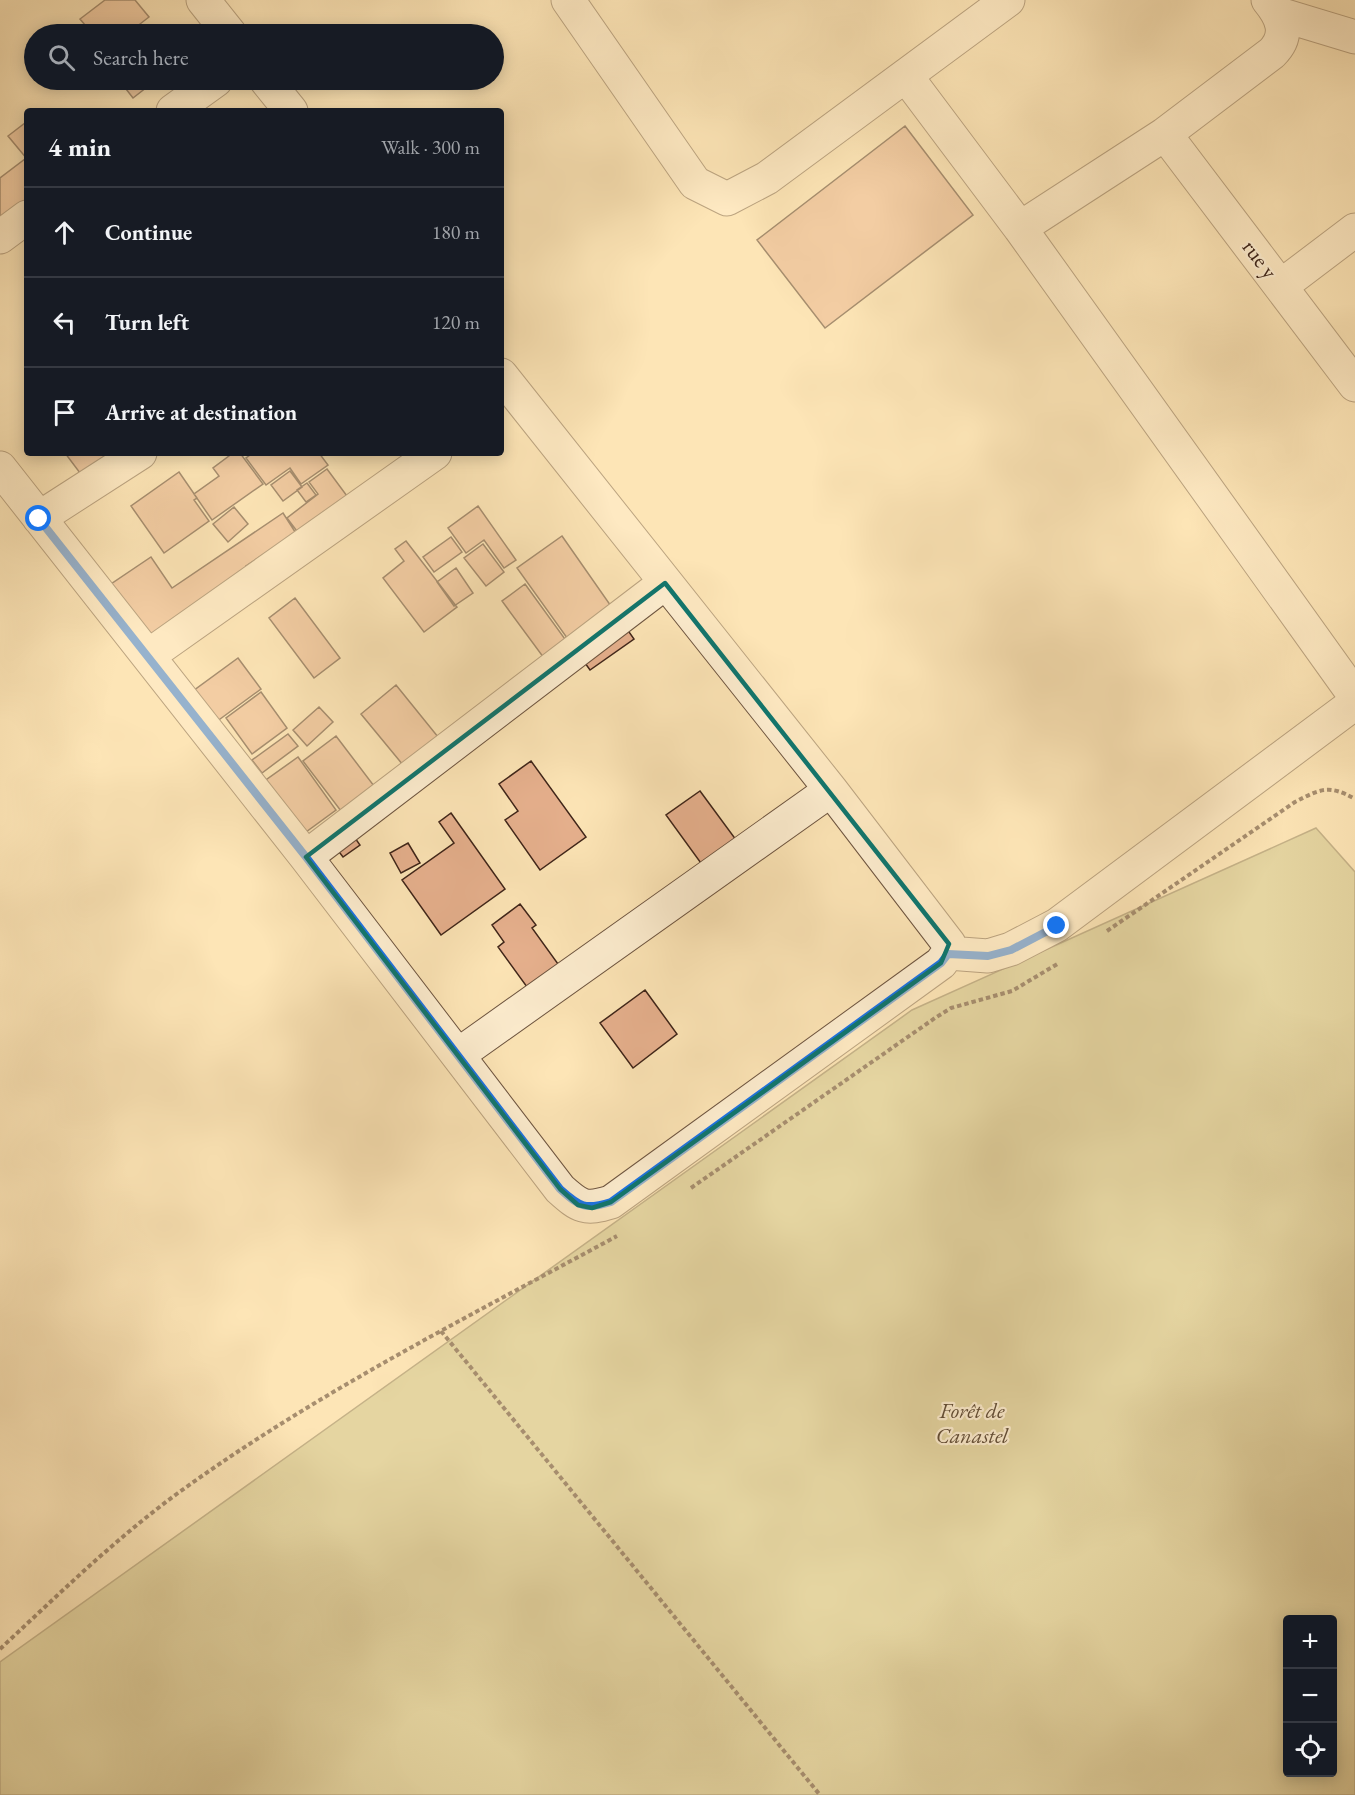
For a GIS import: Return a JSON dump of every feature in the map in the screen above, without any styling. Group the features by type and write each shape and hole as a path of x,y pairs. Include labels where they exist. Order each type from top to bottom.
{"street":[{"path":"203,0 222,24"},
{"path":"568,0 695,183 727,200 767,178 1008,0"},
{"path":"1020,228 1165,134 1281,45 1283,33 1274,7"},
{"path":"1274,7 1355,37"},
{"path":"906,76 1020,228 1355,696"},
{"path":"177,108 202,90"},
{"path":"274,90 289,108"},
{"name":"rue y","path":"1165,134 1355,385"},
{"path":"0,237 24,219"},
{"path":"1281,286 1355,230"},
{"path":"0,468 306,857 560,1189 578,1205 592,1208 611,1202 941,963 948,954 949,944 945,935 831,790 665,583 506,392"},
{"path":"39,519 135,456"},
{"path":"148,656 431,456"},
{"path":"306,857 665,583"},
{"path":"948,954 988,956 1011,950 1057,926 1355,703"},
{"path":"458,1055 831,790"}],"path":[{"path":"441,1331 820,1795"}],"highlighted area":[{"path":"665,583 949,944 941,963 611,1202 592,1208 578,1205 560,1189 306,857"}],"green space":[{"name":"Forêt de Canastel","path":"1316,828 1355,872 1355,1795 0,1795 0,1662 912,1010"}],"building":[{"path":"105,0 135,0 149,17 140,24 84,24 80,19"},
{"path":"127,90 143,90 133,98"},
{"path":"24,124 24,155 8,136"},
{"path":"905,126 973,215 825,328 757,240"},
{"path":"24,160 24,230 0,227 0,178"},
{"path":"67,456 114,456 86,481"},
{"path":"229,456 242,456 263,484 212,520 194,494 219,476 213,468"},
{"path":"249,456 321,456 328,465 301,484 290,468 266,485 246,458"},
{"path":"327,469 364,519 315,555 287,518 318,494 309,482"},
{"path":"290,471 302,487 283,501 271,485"},
{"path":"179,472 197,498 194,500 209,521 164,553 131,506"},
{"path":"307,483 316,495 306,502 297,490"},
{"path":"478,506 516,560 504,568 484,540 466,553 448,528"},
{"path":"234,507 248,524 228,542 213,524"},
{"path":"283,513 308,552 267,552 246,566 257,581 152,652 108,586 151,557 172,588"},
{"path":"562,536 634,639 590,670 517,568"},
{"path":"451,537 462,552 434,572 423,557"},
{"path":"406,541 457,607 424,632 383,578 404,561 395,549"},
{"path":"483,544 504,572 486,586 464,558"},
{"path":"456,568 473,593 454,606 437,582"},
{"path":"525,584 578,657 555,673 502,601"},
{"path":"295,598 340,658 314,678 269,618"},
{"path":"238,658 261,689 216,722 193,691"},
{"path":"396,685 447,748 422,788 361,714"},
{"path":"261,692 287,728 252,754 226,718"},
{"path":"319,707 333,722 307,746 293,730"},
{"path":"288,734 298,746 262,773 252,760"},
{"path":"336,736 390,807 357,832 303,761"},
{"path":"298,757 336,810 295,840 256,787"},
{"path":"531,761 586,837 540,870 505,820 518,811 499,784"},
{"path":"700,791 745,852 711,877 666,815"},
{"path":"451,813 505,889 441,935 402,880 454,843 439,822"},
{"path":"338,814 360,845 343,857 320,827"},
{"path":"408,843 420,863 401,873 390,853"},
{"path":"520,904 536,925 532,928 566,975 535,998 498,947 504,942 492,925"},
{"path":"645,990 677,1034 633,1068 600,1023"}],"route":[{"path":"39,519 306,857 560,1189 578,1205 592,1208 611,1202 941,963 948,954 988,956 1011,950 1057,926"}]}
